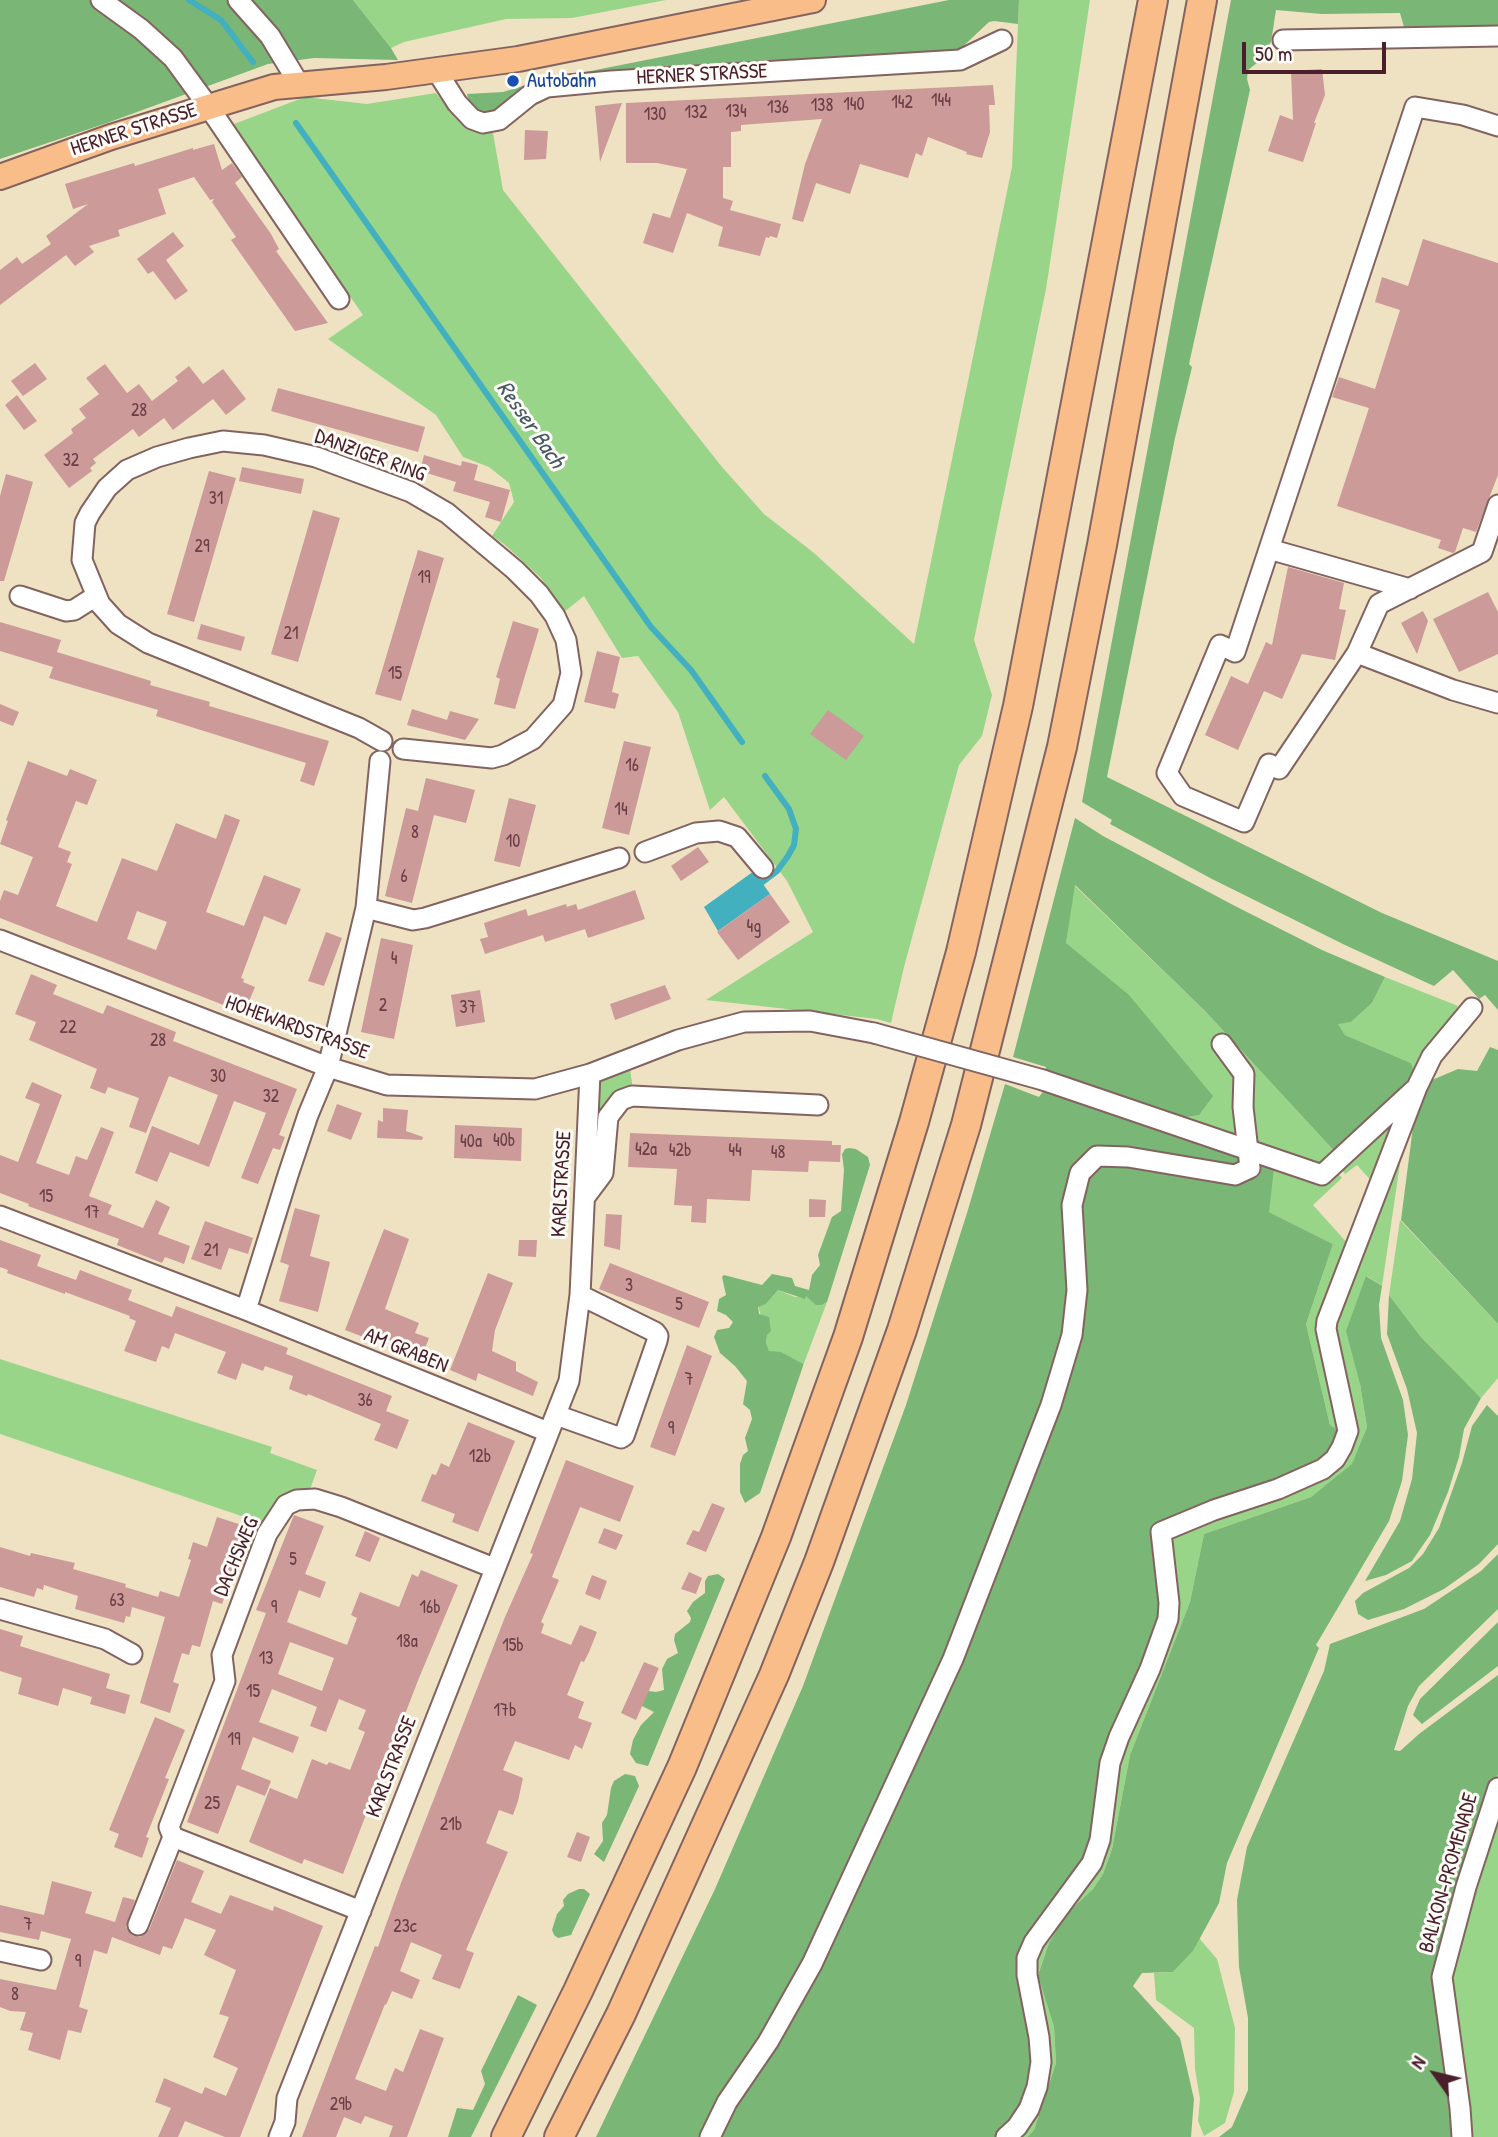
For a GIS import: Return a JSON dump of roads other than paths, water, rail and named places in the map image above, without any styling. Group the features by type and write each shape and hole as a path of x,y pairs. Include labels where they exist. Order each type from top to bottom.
{"highway":[{"path":"506,2137 578,1991 682,1767 776,1537 848,1338 914,1122 961,952 1018,706 1153,0"},
{"path":"559,2137 621,2014 774,1675 823,1549 902,1330 966,1125 1062,747 1102,545 1202,0"}],"main road":[{"name":"HERNER STRASSE","path":"0,177 111,137 274,88 518,59 813,0"}],"street":[{"path":"102,0 141,29 173,58 339,299"},
{"path":"238,0 270,36 299,84"},
{"path":"1283,40 1498,36"},
{"name":"HERNER STRASSE","path":"436,70 457,103 472,119 483,123 499,120 530,94 547,87 960,60 1002,40"},
{"path":"1498,126 1463,115 1415,107 1235,652 1220,645 1167,773 1183,796 1244,822 1269,764 1279,769 1357,653 1379,604 1482,552 1498,505"},
{"name":"DANZIGER RING","path":"223,441 251,443 316,457 411,492 447,513 478,537 539,594 555,615 566,640 569,688 563,705 533,738 503,755 492,758 403,749 402,757 396,764 387,765 381,751 359,728 140,639 118,624 96,596 82,560 83,534 90,513 107,488 127,470 157,457 223,441"},
{"path":"1269,549 1410,589"},
{"path":"20,596 66,611 74,610 96,596"},
{"path":"1357,653 1453,690 1498,703"},
{"path":"246,1310 300,1139 328,1066 366,908 381,751"},
{"path":"645,852 696,833 719,831 737,837 763,868"},
{"path":"366,908 413,920 425,918 619,858"},
{"name":"HOHEWARDSTRASSE","path":"0,940 328,1066 387,1085 535,1089 590,1074 678,1040 744,1021 810,1021 874,1033 1043,1080 1322,1175 1417,1087"},
{"path":"1006,2137 1017,2127 1029,2109 1037,2087 1041,2062 1027,1975 1027,1958 1034,1942 1092,1863 1100,1840 1110,1763 1168,1619 1169,1603 1161,1532 1214,1510 1278,1489 1322,1469 1335,1459 1348,1431 1326,1329 1327,1321 1417,1087 1432,1056 1472,1008"},
{"path":"710,2137 727,2102 768,2042 812,1964 953,1659 1051,1405 1072,1335 1077,1290 1072,1205 1080,1173 1097,1156 1128,1157 1235,1175 1250,1168 1243,1107 1244,1074 1223,1044"},
{"name":"KARLSTRASSE","path":"279,2137 285,2122 287,2098 569,1381 580,1295 590,1074"},
{"path":"585,1197 603,1173 608,1117 621,1100 632,1096 818,1105"},
{"name":"AM GRABEN","path":"0,1216 552,1424"},
{"path":"552,1424 621,1438 624,1436 657,1342 658,1336 655,1332 580,1295"},
{"name":"DACHSWEG","path":"138,1925 173,1837 169,1827 225,1681 222,1655 267,1534 286,1505 297,1500 315,1499 494,1568"},
{"path":"0,1609 105,1639 132,1654"},
{"name":"BALKON-PROMENADE","path":"1462,2137 1442,1978 1466,1887 1498,1788"},
{"path":"173,1837 361,1911"},
{"path":"0,1951 41,1960"}],"water":[{"path":"754,871 770,894 718,931 704,907"}],"waterway":[{"name":"Resser Bach","path":"189,0 221,20 253,62"},
{"name":"Resser Bach","path":"296,123 651,627 691,670 742,742"},
{"name":"Resser Bach","path":"757,886 777,871 788,856 794,845 796,829 789,809 765,776"}],"place":[{"name":"Autobahn","path":"513,81"}]}
